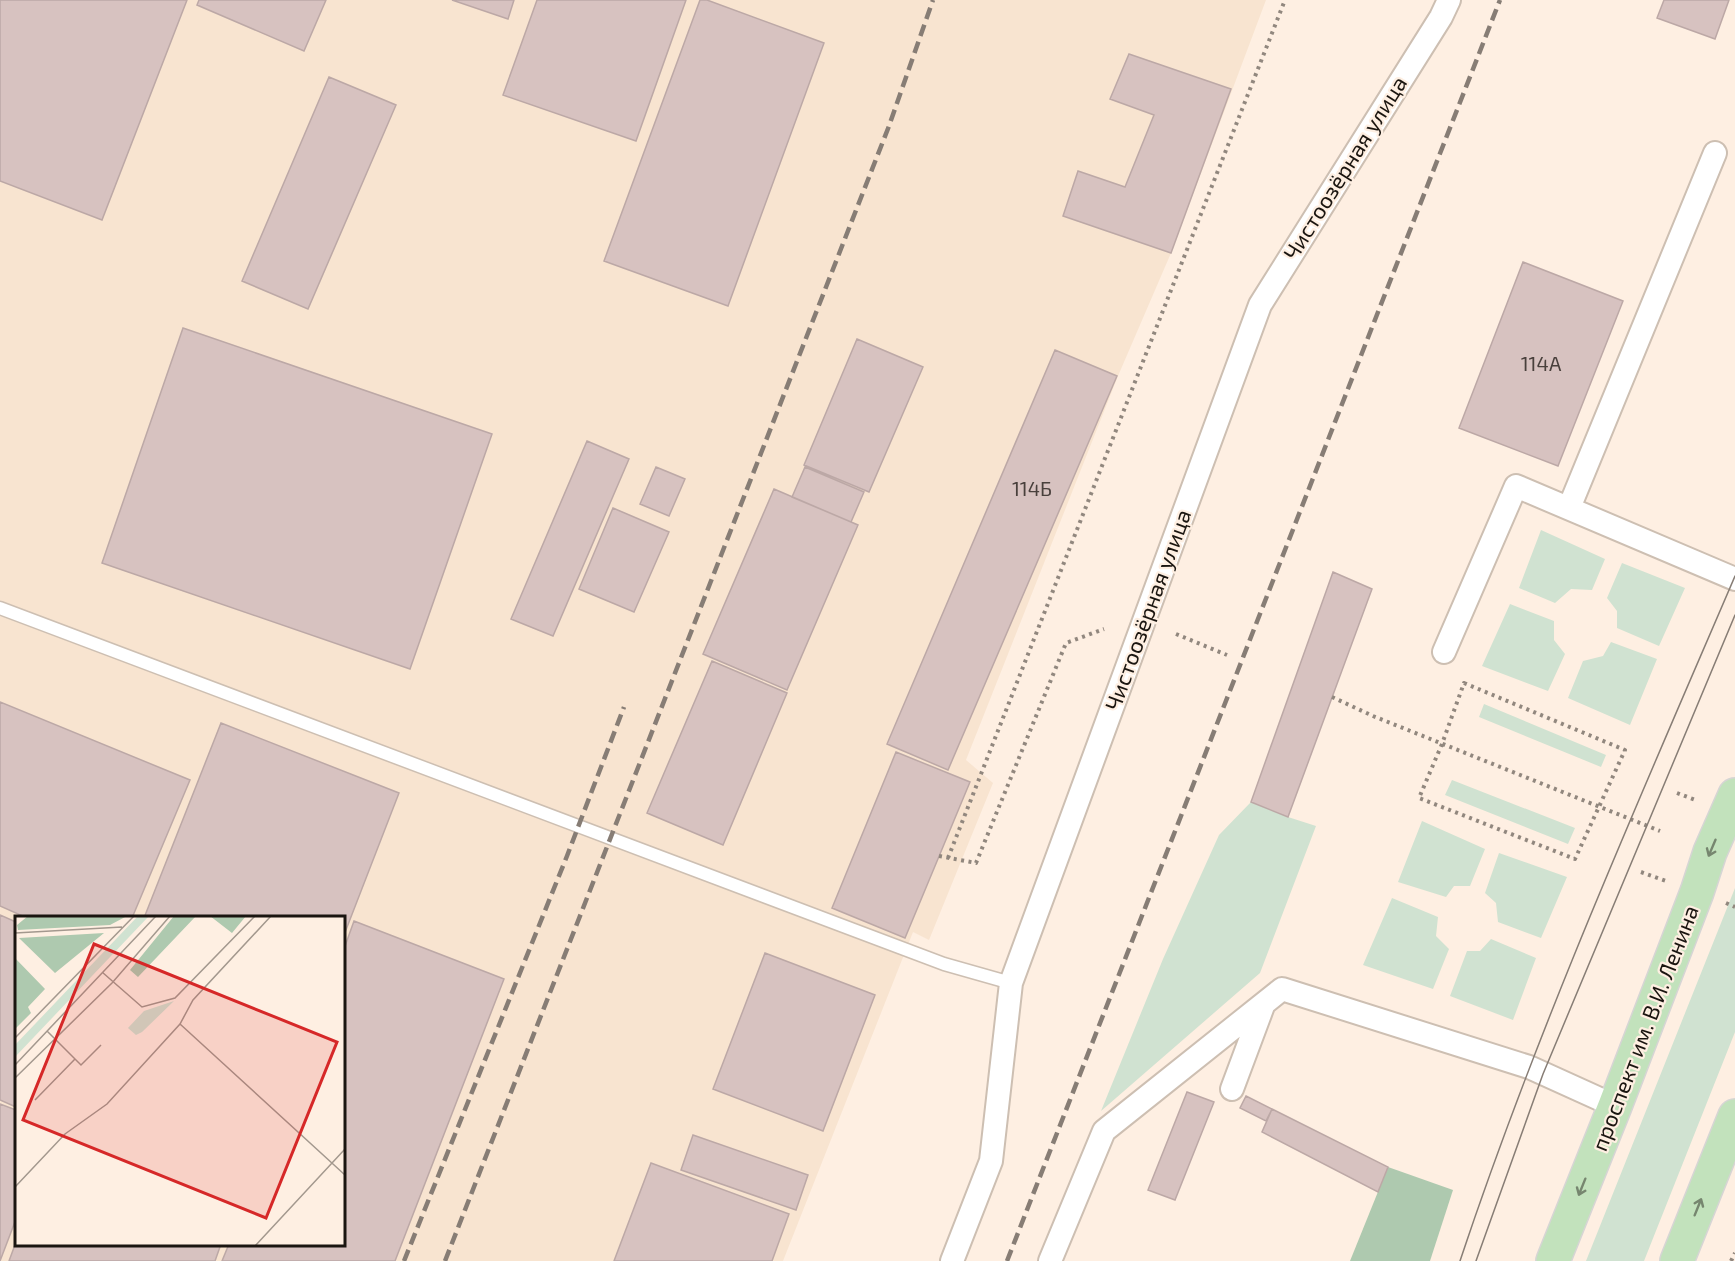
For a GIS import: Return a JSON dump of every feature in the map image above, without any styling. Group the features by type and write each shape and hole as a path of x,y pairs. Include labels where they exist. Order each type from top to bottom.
{"main road":[{"name":"проспект им. В.И. Ленина","path":"1553,1261 1615,1107 1710,852 1735,795"},
{"path":"1677,1261 1735,1116"}],"street":[{"name":"Чистоозёрная улица","path":"952,1261 991,1161 1011,983 1260,305 1441,17 1449,0"},
{"path":"1569,508 1715,153"},
{"path":"1444,652 1516,486 1735,579"},
{"path":"1050,1261 1104,1131 1282,990 1528,1067 1615,1107"},
{"path":"1232,1089 1263,1005"}],"lane":[{"path":"0,608 944,964 1011,983"}],"path":[{"path":"948,858 1285,0"},
{"path":"939,856 976,863 1066,642 1104,629"},
{"path":"1176,634 1227,655"},
{"path":"1464,684 1625,750 1599,807 1575,859 1419,798 1443,744 1464,684"},
{"path":"1332,697 1660,831"},
{"path":"1731,1261 1735,1253"}],"shaded area":[{"path":"0,0 1266,0 1171,253 1118,376 966,760 993,783 929,940 913,932 783,1261 0,1261"}],"green space":[{"path":"1541,530 1605,559 1592,590 1571,589 1555,603 1519,588"},
{"path":"1622,563 1685,588 1659,646 1617,628 1617,611 1607,598"},
{"path":"1510,604 1554,621 1554,640 1565,654 1548,691 1482,666"},
{"path":"1611,642 1657,659 1630,725 1568,698 1583,661 1603,656"},
{"path":"1484,704 1606,755 1601,767 1479,717"},
{"path":"1452,780 1575,828 1568,844 1445,795"},
{"path":"1251,802 1316,826 1260,973 1101,1111 1163,959 1219,835"},
{"path":"1422,821 1485,849 1470,886 1454,886 1446,897 1398,882"},
{"path":"1499,853 1567,877 1541,938 1498,922 1496,903 1485,893"},
{"path":"1735,888 1735,1032 1644,1261 1586,1261"},
{"path":"1392,898 1438,917 1436,936 1449,949 1433,989 1363,965"},
{"path":"1491,939 1536,958 1513,1020 1450,996 1467,951 1480,951"},
{"path":"1388,1167 1453,1190 1430,1261 1350,1261"}],"building":[{"path":"0,0 187,0 102,220 0,181"},
{"path":"199,0 326,0 304,51 197,5"},
{"path":"452,0 514,0 508,19"},
{"path":"537,0 686,0 636,141 503,95"},
{"path":"700,0 707,0 824,43 728,306 604,261"},
{"path":"1664,0 1729,0 1715,39 1657,18"},
{"path":"1129,54 1231,89 1171,253 1063,216 1078,171 1125,187 1154,115 1110,99"},
{"path":"329,77 396,105 308,309 242,281"},
{"path":"1523,262 1623,301 1558,466 1459,428"},
{"path":"183,328 492,434 410,669 102,563"},
{"path":"857,339 923,367 869,492 804,465"},
{"path":"1055,350 1117,376 948,770 887,744"},
{"path":"587,441 629,459 553,636 511,619"},
{"path":"656,467 685,479 669,516 640,504"},
{"path":"805,467 864,492 851,522 792,497"},
{"path":"774,489 858,525 787,690 703,654"},
{"path":"613,508 669,532 634,612 579,589"},
{"path":"1333,572 1372,589 1288,817 1251,802"},
{"path":"712,661 787,693 723,845 647,813"},
{"path":"0,702 190,780 133,916 22,916 0,906"},
{"path":"221,723 399,793 345,932 345,916 145,916"},
{"path":"896,752 970,782 905,938 832,908"},
{"path":"0,915 15,922 15,1107 0,1100"},
{"path":"354,921 504,979 395,1261 222,1261 228,1246 345,1246 345,946"},
{"path":"765,953 875,995 823,1131 713,1089"},
{"path":"1187,1092 1214,1102 1175,1200 1148,1190"},
{"path":"1246,1096 1272,1109 1266,1121 1240,1108"},
{"path":"0,1104 15,1110 15,1222 0,1261"},
{"path":"1272,1109 1388,1167 1378,1192 1262,1132"},
{"path":"693,1135 808,1175 796,1210 681,1170"},
{"path":"651,1163 789,1214 772,1261 614,1261"},
{"path":"15,1245 220,1246 215,1261 9,1261"}],"tram line":[{"path":"1460,1261 1522,1087 1590,915 1735,576"},
{"path":"1476,1261 1543,1074 1735,615"}],"railway":[{"path":"445,1261 889,126 933,0"},
{"path":"1007,1261 1500,0"},
{"path":"404,1261 567,856 624,707"}]}
